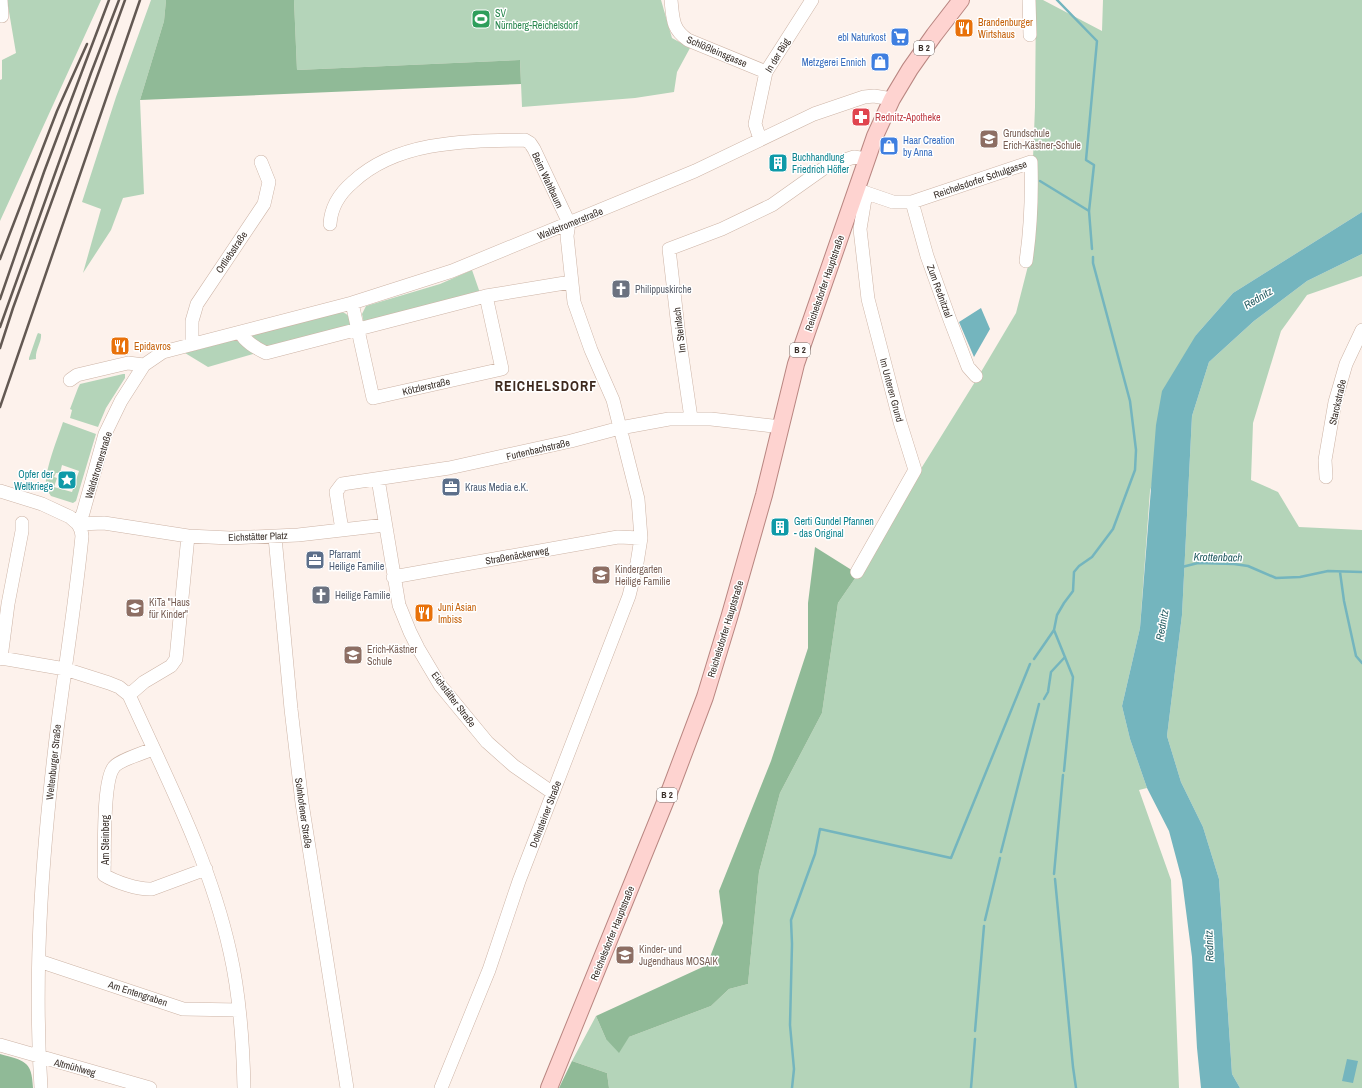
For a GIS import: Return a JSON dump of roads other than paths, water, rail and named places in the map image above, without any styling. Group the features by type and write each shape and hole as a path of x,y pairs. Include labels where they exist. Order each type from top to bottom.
{"main road":[{"name":"Reichelsdorfer Hauptstraße","path":"549,1088 670,790 705,697 745,565 782,427 796,364 861,191 866,159 892,99 916,59 961,0"}],"street":[{"path":"1,0 2,16"},
{"name":"Schlößleinsgasse","path":"671,0 673,21 679,34 688,40 766,72"},
{"name":"In der Büg","path":"760,139 755,124 766,72 812,0"},
{"path":"1029,0 1030,35"},
{"name":"Waldstromerstraße","path":"78,524 83,513 105,434 121,401 144,366 163,352 352,303 452,271 695,171 814,114 864,97 874,96 892,99"},
{"name":"Beim Wahlbaum","path":"330,224 331,214 335,204 345,190 366,171 390,158 420,149 472,141 525,140 530,143 568,223 571,282 574,302 591,350 613,400 638,499 641,538"},
{"name":"Im Steinlach","path":"691,418 679,336 670,249 722,229 772,205 827,166 854,157 866,159"},
{"name":"Ortliebstraße","path":"192,344 192,321 197,304 264,204 269,182 261,162"},
{"name":"Reichelsdorfer Schulgasse","path":"861,191 893,202 912,202 1031,162 1031,232 1026,261"},
{"name":"Im Unteren Grund","path":"857,572 915,470 900,422 868,299 860,229 861,191"},
{"name":"Zum Rednitztal","path":"912,202 927,256 950,320 968,367 976,376"},
{"path":"240,332 242,337 254,347 266,353 486,296 571,282"},
{"name":"Kötzlerstraße","path":"352,303 373,398 502,369 486,296"},
{"name":"Starckstraße","path":"1326,478 1325,460 1335,402 1346,364 1362,330"},
{"path":"70,380 77,375 128,363 144,366"},
{"name":"Furtenbachstraße","path":"342,530 336,492 342,484 434,471 571,441 620,428 669,419 711,418 782,427"},
{"path":"378,479 393,577"},
{"path":"0,490 42,504 70,517 78,524"},
{"path":"22,522 22,532 8,604 1,659 65,669 119,688 129,695 180,805 206,869 219,908 230,952 239,1010 244,1088"},
{"name":"Eichstätter Platz","path":"78,524 104,523 188,536 230,538 275,537 385,525"},
{"name":"Weltenburger Straße","path":"41,1088 39,961 48,815 82,536 82,530 78,524"},
{"path":"129,695 144,682 171,666 176,660 188,536"},
{"name":"Solnhofener Straße","path":"275,537 290,702 302,803 347,1088"},
{"name":"Straßenäckerweg","path":"393,577 618,537 641,538"},
{"name":"Dollnsteiner Straße","path":"442,1088 489,970 519,882 629,596 641,538"},
{"name":"Eichstätter Straße","path":"393,577 399,605 410,632 440,685 487,742 514,766 553,793"},
{"name":"Am Steinberg","path":"153,749 115,765 110,771 105,805 104,875 111,879 145,890 152,889 206,869"},
{"name":"Am Entengraben","path":"39,961 183,1008 239,1010"},
{"name":"Altmühlweg","path":"0,1045 40,1058 150,1088"}],"water":[{"name":"Rednitz","path":"1362,212 1362,254 1307,281 1254,321 1209,362 1192,416 1182,615 1167,736 1181,782 1203,827 1219,879 1232,1074 1240,1088 1201,1088 1197,1048 1192,957 1182,880 1169,831 1147,788 1130,739 1122,706 1140,628 1156,425 1162,391 1196,335 1233,293"},
{"path":"981,308 990,329 974,357 959,322"},
{"path":"1347,1059 1358,1061 1353,1083 1342,1081"}],"waterway":[{"path":"1057,0 1097,41 1086,160 1094,165 1089,211 1092,249"},
{"path":"1040,181 1089,211"},
{"path":"1034,659 1054,630 1057,615 1073,591 1074,572 1079,566 1092,557 1113,529 1135,470 1136,450 1130,401 1093,263 1093,257"},
{"name":"Krottenbach","path":"1182,567 1198,563 1234,564 1248,566 1276,578 1300,577 1328,571 1362,572"},
{"path":"1340,572 1344,601 1356,656 1362,663"},
{"path":"1054,630 1073,677 1064,771"},
{"path":"1044,699 1048,692 1051,672 1065,657"},
{"path":"792,1088 794,1069 790,1025 792,944 791,920 815,854 820,829 951,858 1030,664"},
{"path":"1001,852 1039,704"},
{"path":"1054,874 1063,775"},
{"path":"985,920 1000,858"},
{"path":"1055,879 1076,1088"},
{"path":"975,1031 984,926"},
{"path":"971,1088 975,1039"}],"railway":[{"path":"0,299 44,172 109,0"},
{"path":"0,327 91,73 119,0"},
{"path":"0,348 13,308 125,0"},
{"path":"0,407 140,0"},
{"path":"0,259 57,111 87,44"}],"place":[{"name":"SV Nürnberg-Reichelsdorf","path":"481,19"},
{"name":"Brandenburger Wirtshaus","path":"964,28"},
{"name":"ebl Naturkost","path":"900,37"},
{"name":"Metzgerei Ennich","path":"880,62"},
{"name":"Rednitz-Apotheke","path":"861,117"},
{"name":"Grundschule Erich-Kästner-Schule","path":"989,139"},
{"name":"Haar Creation by Anna","path":"889,146"},
{"name":"Buchhandlung Friedrich Höfler","path":"778,163"},
{"name":"Philippuskirche","path":"621,289"},
{"name":"Epidavros","path":"120,346"},
{"name":"Opfer der Weltkriege","path":"67,480"},
{"name":"Kraus Media e.K.","path":"451,487"},
{"name":"Gerti Gundel Pfannen - das Original","path":"780,527"},
{"name":"Pfarramt Heilige Familie","path":"315,560"},
{"name":"Kindergarten Heilige Familie","path":"601,575"},
{"name":"Heilige Familie","path":"321,595"},
{"name":"KiTa \"Haus für Kinder\"","path":"135,608"},
{"name":"Juni Asian Imbiss","path":"424,613"},
{"name":"Erich-Kästner Schule","path":"353,655"},
{"name":"Kinder- und Jugendhaus MOSAIK","path":"625,955"}],"district":[{"name":"REICHELSDORF","path":"546,386"}]}
